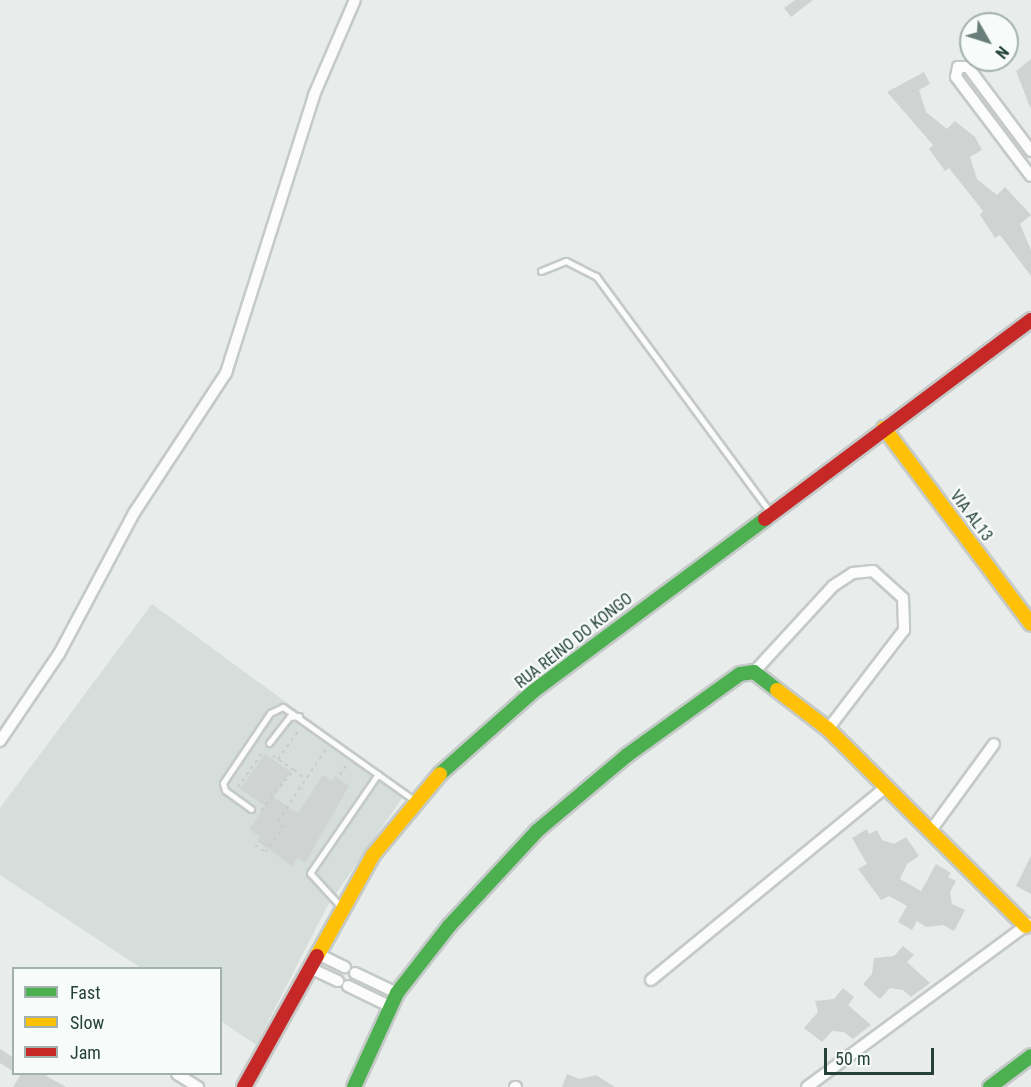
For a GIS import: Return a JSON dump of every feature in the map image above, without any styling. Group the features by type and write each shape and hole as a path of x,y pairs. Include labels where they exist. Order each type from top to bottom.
{"street":[{"path":"0,741 59,654 134,513 226,373 314,95 355,0"},
{"path":"1031,151 968,67 958,67 956,77 1031,176"},
{"name":"RUA REINO DO KONGO","path":"244,1087 373,855 414,800 536,690 770,512 1031,320"},
{"name":"VIA AL13","path":"884,428 1031,624"},
{"path":"354,1087 398,993 450,925 537,831 700,699 728,680 754,672 833,586 853,573 873,571 903,598 904,630 828,729"},
{"path":"754,672 828,729 1028,924 807,1087"},
{"path":"932,829 994,744"},
{"path":"651,980 887,786"},
{"path":"318,954 398,993"},
{"path":"310,968 391,1007"},
{"path":"990,1087 1031,1056"},
{"path":"179,1075 198,1087"}],"lane":[{"path":"541,271 566,261 596,276 770,512"},
{"path":"283,706 414,800"},
{"path":"283,706 286,720"},
{"path":"253,807 225,790 223,783 270,713 283,706"},
{"path":"269,743 286,720 301,717"},
{"path":"343,909 310,873 378,774"}],"path":[{"path":"278,759 296,732 303,730"},
{"path":"321,742 334,752"},
{"path":"234,791 269,743"},
{"path":"255,844 265,852 283,828 278,821 327,747"},
{"path":"264,750 305,779"},
{"path":"341,757 357,769"},
{"path":"340,774 348,762"},
{"path":"253,807 264,812 294,770"}],"shaded area":[{"path":"152,604 407,791 328,905 256,1045 222,1022 222,967 139,967 0,875 0,808"}],"building":[{"path":"795,0 813,0 791,17 784,8"},
{"path":"1031,59 1031,107 1016,72 1019,72 1019,69"},
{"path":"924,72 930,84 919,90 926,112 947,129 955,121 975,137 982,150 970,157 977,179 997,195 1005,187 1031,215 1020,224 1031,250 1031,276 1000,235 995,238 980,215 983,211 949,168 945,171 929,149 933,145 887,92"},
{"path":"265,754 291,772 273,797 298,813 323,775 331,781 335,776 349,786 305,863 298,858 292,866 257,841 260,837 249,829 265,806 240,789"},
{"path":"867,829 869,834 877,830 882,840 894,844 906,837 919,856 907,864 900,879 921,891 936,864 951,873 948,877 956,881 950,892 952,904 965,910 954,931 943,925 926,927 917,921 912,930 898,922 907,906 889,896 881,900 858,869 867,864 852,838"},
{"path":"1031,856 1031,894 1016,886"},
{"path":"903,946 914,955 907,962 930,983 911,997 903,990 890,988 880,999 863,984 872,974 874,958 894,956"},
{"path":"843,988 854,997 848,1005 871,1025 853,1039 844,1032 832,1031 822,1042 804,1028 818,1012 815,1001 834,999"},
{"path":"0,1049 12,1057 12,1071 0,1063"},
{"path":"567,1074 580,1079 596,1075 615,1087 562,1087"},
{"path":"20,1075 45,1075 66,1087 13,1087"}],"traffic: fast":[{"path":"440,774 535,690 765,519"},
{"path":"354,1087 397,993 450,925 537,831 626,756 740,674 754,672 777,690"},
{"path":"990,1087 1031,1056"}],"traffic: slow":[{"path":"884,428 1031,624"},
{"path":"777,690 828,729 1026,926"},
{"path":"317,956 373,855 440,774"}],"traffic: jam":[{"path":"765,519 1031,320"},
{"path":"244,1087 317,956"}]}
